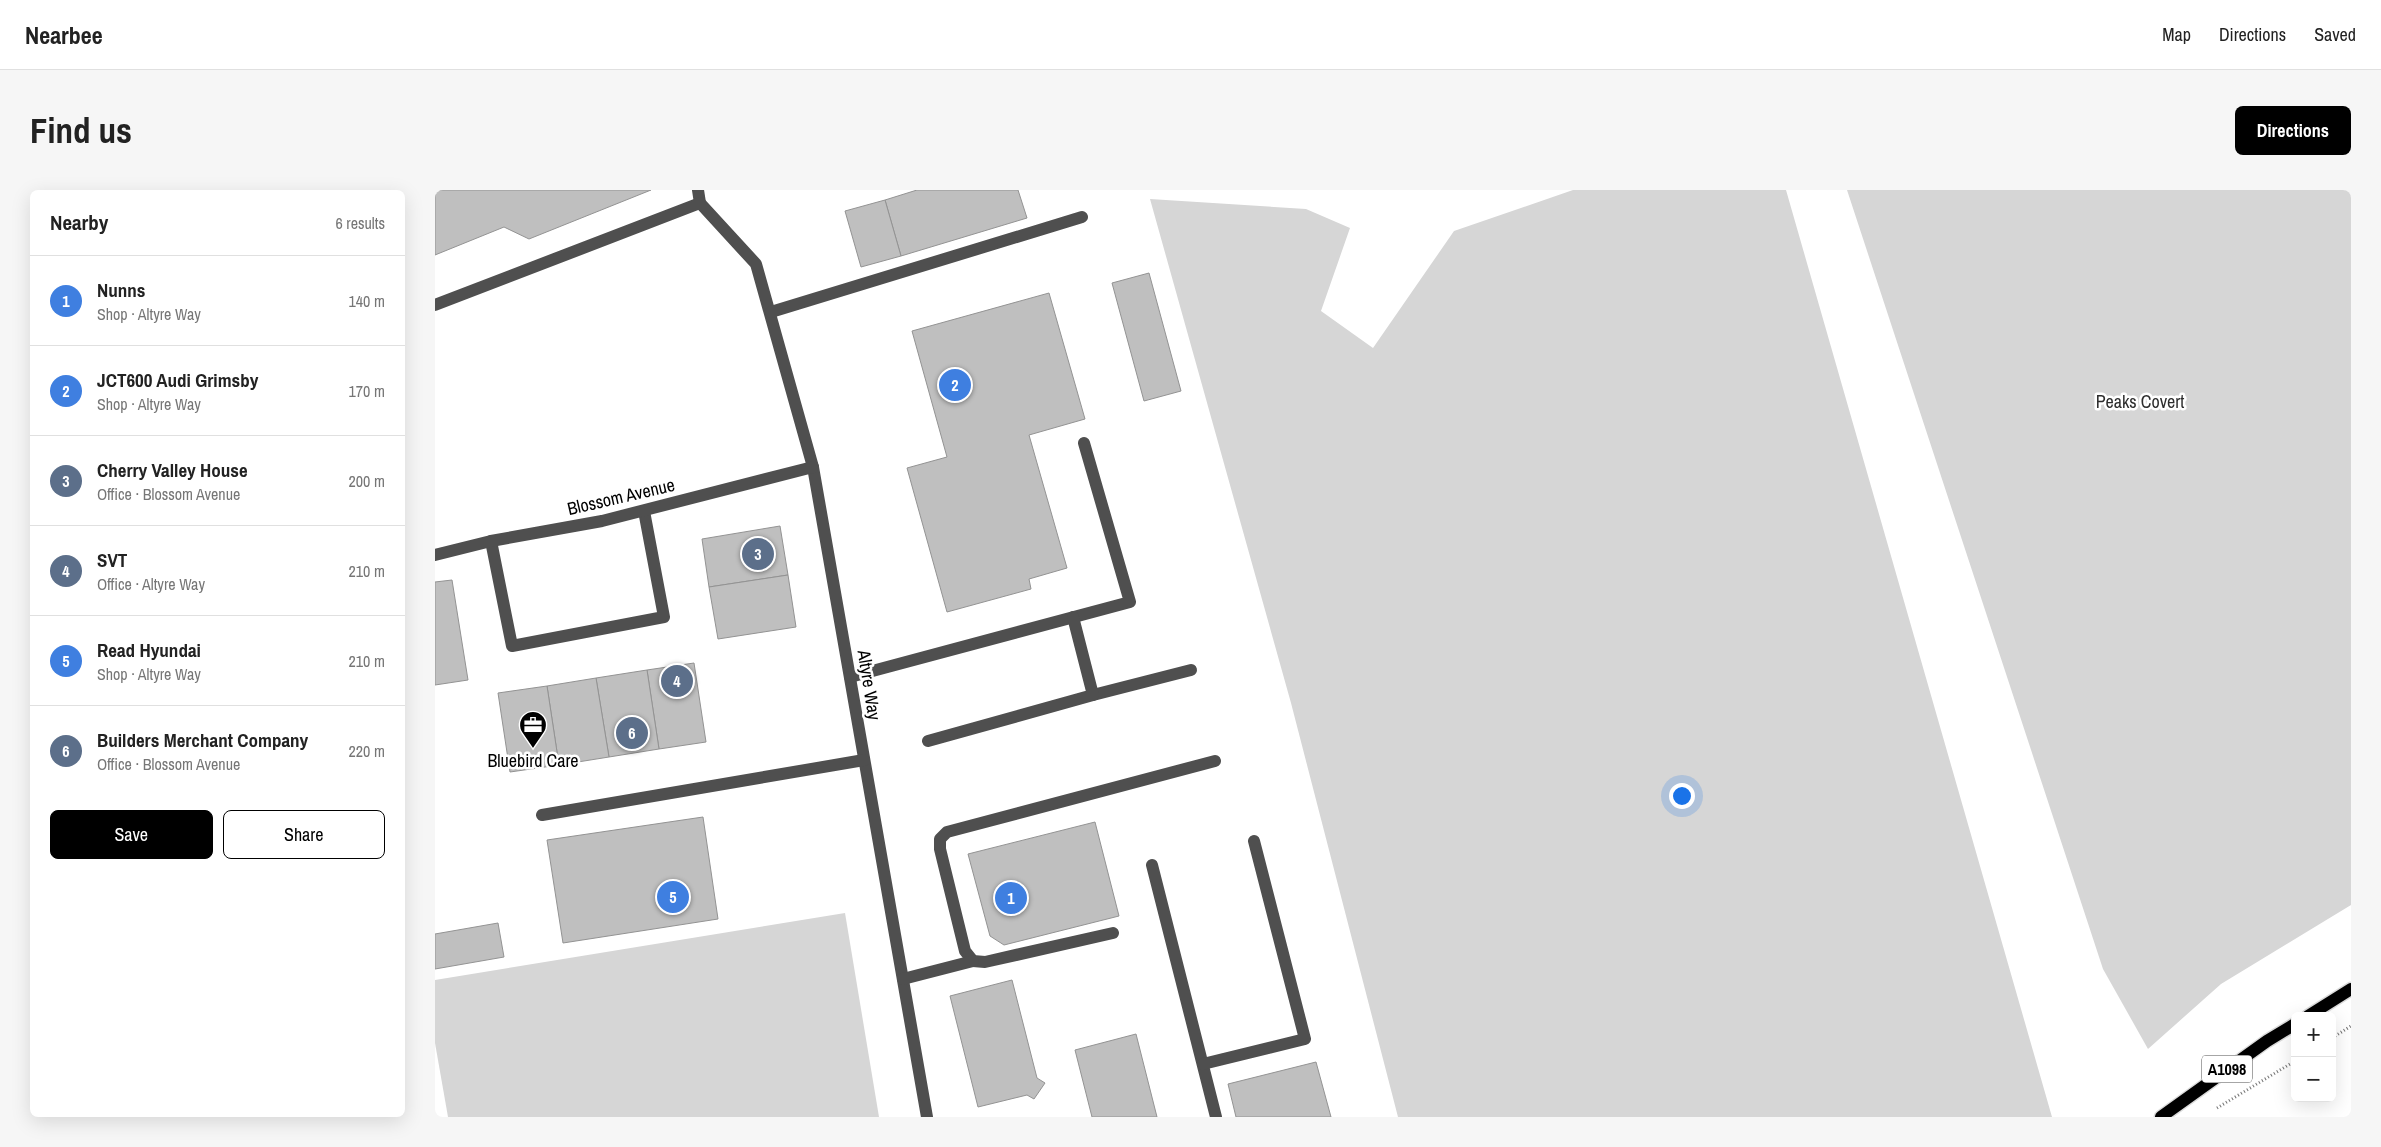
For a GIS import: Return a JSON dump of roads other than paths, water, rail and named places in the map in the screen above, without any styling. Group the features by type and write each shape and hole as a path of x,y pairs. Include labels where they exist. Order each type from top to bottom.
{"main road":[{"path":"2314,1012 2351,989"},
{"name":"A1098","path":"2161,1117 2267,1041 2291,1026"}],"street":[{"path":"435,305 700,203 698,190"},
{"name":"Altyre Way","path":"700,203 756,264 813,467 927,1117"},
{"path":"771,312 1082,216"},
{"path":"850,676 1130,602 1084,443"},
{"name":"Blossom Avenue","path":"435,555 644,511 813,467"},
{"path":"491,542 512,646 655,619 664,617 644,511"},
{"path":"1073,617 1093,695"},
{"path":"928,741 1191,670"},
{"path":"542,815 864,760"},
{"path":"973,961 965,951 940,848 940,839 947,832 1215,761"},
{"path":"1203,1064 1305,1040 1254,841"},
{"path":"1152,865 1216,1117"},
{"path":"903,979 973,961 985,962 1113,933"}],"place":[{"name":"JCT600 Audi Grimsby","path":"955,385"},
{"name":"Cherry Valley House","path":"758,554"},
{"name":"SVT","path":"677,681"},
{"name":"Builders Merchant Company","path":"632,733"},
{"name":"Bluebird Care","path":"533,749"},
{"name":"Read Hyundai","path":"673,897"},
{"name":"Nunns","path":"1011,898"}],"park label":[{"name":"Peaks Covert","path":"2140,402"}]}
